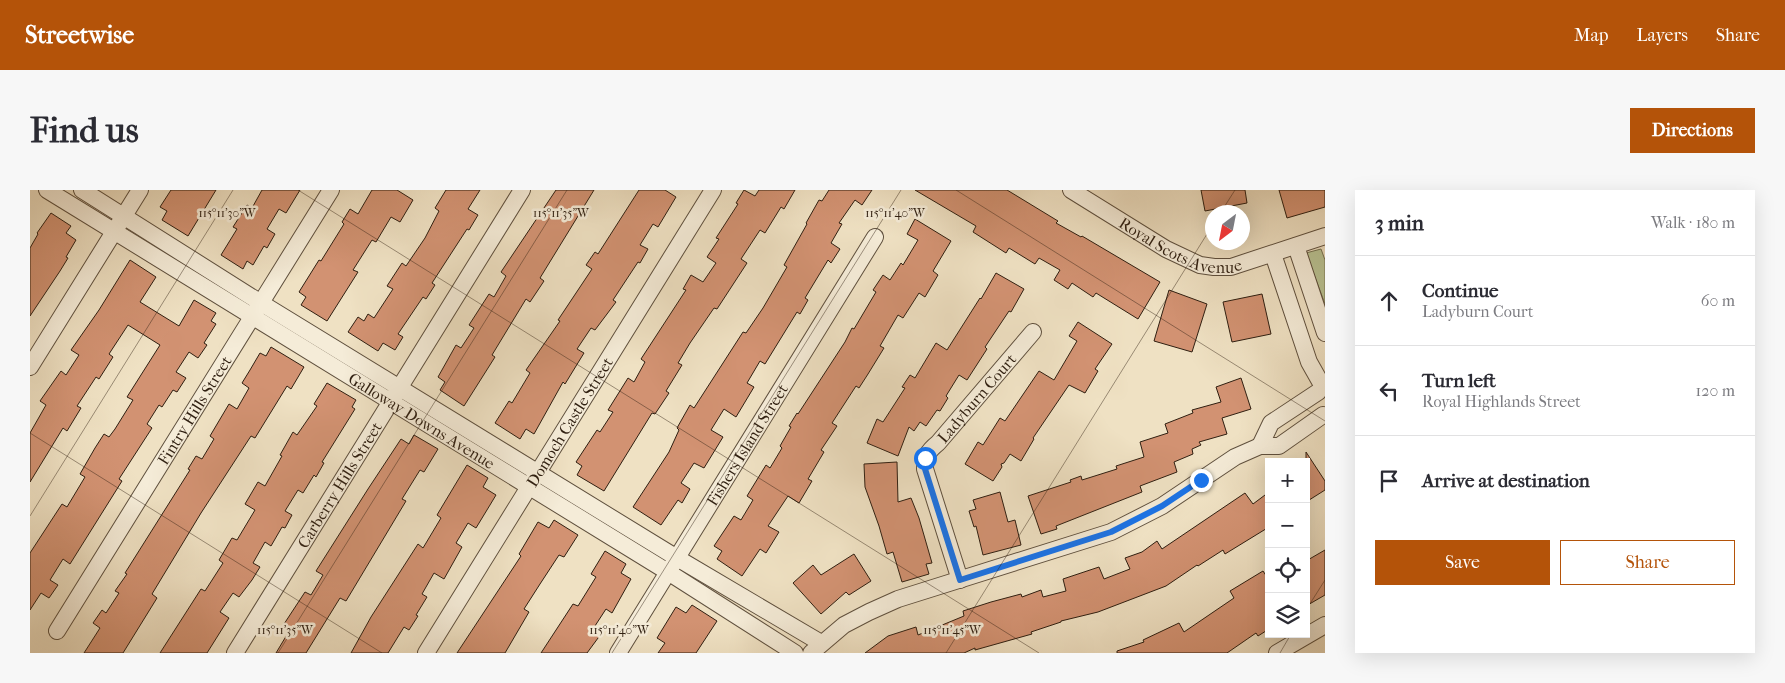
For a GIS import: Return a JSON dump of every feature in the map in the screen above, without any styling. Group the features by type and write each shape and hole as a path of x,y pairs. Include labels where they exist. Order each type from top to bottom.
{"street":[{"name":"Galloway Downs Avenue","path":"47,190 114,230 400,388 677,558 816,648"},
{"name":"Galloway Downs Avenue","path":"82,190 124,216 390,403 668,572 795,653"},
{"path":"30,367 140,190"},
{"name":"Fintry Hills Street","path":"57,631 331,190"},
{"name":"Carberry Hills Street","path":"235,653 522,190"},
{"name":"Domoch Castle Street","path":"426,653 713,190"},
{"name":"Royal Scots Avenue","path":"1071,190 1166,249 1200,265 1231,267 1325,236"},
{"name":"Fishers Island Street","path":"618,653 875,237"},
{"path":"1296,246 1325,334"},
{"path":"816,648 844,625 898,599 1111,532 1162,506 1235,457 1260,446 1279,446 1324,416 1317,400 1322,387 1309,362 1273,254"},
{"name":"Ladyburn Court","path":"960,580 925,469 925,458 1033,332"},
{"path":"1260,446 1271,423 1322,387"},
{"path":"1277,653 1325,625"}],"green space":[{"path":"1321,249 1325,260 1325,304 1306,253"}],"building":[{"path":"171,190 216,190 188,236 162,220 167,211 160,207"},
{"path":"262,190 300,190 286,213 279,209 267,229 275,234 267,248 264,246 253,265 247,261 243,269 221,255 237,229 233,227 247,205 252,208"},
{"path":"372,190 397,190 413,200 400,222 391,217 376,242 372,240 353,270 358,272 327,321 301,305 306,297 299,292 344,224 342,222 350,209 358,214"},
{"path":"446,190 480,190 468,209 478,215 432,283 435,285 426,299 423,297 398,334 403,337 395,350 383,343 378,351 348,332 358,317 364,321 368,314 374,318 393,289 387,286 402,263 406,266 425,238 439,211 435,208"},
{"path":"556,190 594,190 540,278 544,281 530,302 526,299 492,355 495,357 464,406 440,390 445,382 438,377 456,345 461,348 474,328 469,325 489,294 494,297 506,276 501,272"},
{"path":"639,190 665,190 676,197 658,227 653,224 640,245 648,249 613,300 616,302 595,330 591,328 577,349 584,353 565,384 563,382 534,434 526,429 520,439 495,423 509,401 512,403 530,373 526,370 560,321 558,320 592,269 586,265 595,252 598,254"},
{"path":"744,190 755,196 759,190 795,190 784,209 781,207 765,233 760,230 741,259 747,263 717,309 714,308 690,343 678,363 682,365 666,391 669,393 655,414 652,413 604,491 577,475 582,466 576,462 597,430 600,432 613,412 608,410 628,378 634,382 645,362 641,359 686,290 683,289 691,275 703,282 716,263 707,257 719,239 716,238 738,204 736,203"},
{"path":"829,190 872,190 862,205 855,200 839,223 842,224 831,243 840,249 831,263 828,260 805,298 808,300 800,314 797,312 765,364 760,361 747,383 754,387 736,417 724,409 711,430 723,437 704,468 694,463 681,483 690,489 682,503 678,500 661,525 633,507 669,452 679,430 677,428 690,405 694,408 743,332 746,333 763,308 787,267 784,265 806,223 819,200 822,201"},
{"path":"915,190 1007,190 1058,221 1056,223 1082,236 1160,282 1138,319 1096,293 1093,297 1072,283 1068,289 1054,280 1060,270 1039,258 1035,264 1009,248 1006,253 973,232 976,226"},
{"path":"1201,190 1245,190 1247,203 1205,205 1205,211"},
{"path":"1279,190 1325,190 1325,207 1287,218"},
{"path":"51,213 71,226 66,233 76,240 66,257 68,258 30,316 30,248 37,233"},
{"path":"915,219 951,241 933,271 938,275 925,297 919,293 903,318 898,315 880,346 884,348 859,388 856,386 832,423 837,426 821,450 824,452 808,479 812,481 799,503 788,496 768,526 779,532 766,553 760,549 742,576 717,559 722,551 714,546 734,516 741,520 753,500 747,496 766,465 770,468 782,448 780,446 791,427 789,426 845,342 852,328 854,329 876,292 873,290 883,275 890,280 901,263 903,265 918,240 907,234"},
{"path":"130,260 156,277 140,302 179,326 194,300 216,313 211,321 216,324 204,343 207,345 198,358 189,352 176,372 186,378 177,392 173,390 162,407 159,405 147,424 152,428 119,479 122,481 70,564 63,559 50,580 58,585 49,598 41,593 30,610 30,553 62,504 67,507 85,477 80,474 104,434 109,437 133,400 127,397 160,345 128,325 109,354 113,357 99,379 96,377 77,406 81,408 67,431 63,428 30,482 30,433 46,405 40,401 61,371 66,375 79,355 71,350"},
{"path":"996,273 1024,289 1011,312 1009,311 985,347 987,349 967,380 959,375 946,396 948,398 940,411 937,410 926,426 920,422 914,431 909,427 898,456 867,443 877,419 883,422 905,388 902,387 910,375 915,378 936,343 947,350"},
{"path":"1169,290 1207,304 1192,352 1154,341"},
{"path":"1262,294 1271,334 1232,342 1223,302"},
{"path":"1078,322 1112,344 1095,369 1098,371 1085,393 1069,385 1033,438 1021,461 1010,454 1004,463 1001,464 1002,467 993,481 965,464 978,442 983,445 1000,418 1005,421 1039,371 1054,380 1077,341 1069,336"},
{"path":"271,347 304,367 291,389 287,386 255,438 251,436 201,513 152,594 157,598 123,653 84,653 100,628 93,623 102,610 106,613 119,593 115,591 127,574 125,573 190,470 188,469 196,456 202,459 214,439 210,436 229,404 237,409 249,388 242,383 260,353 266,356"},
{"path":"1241,378 1251,409 1222,418 1227,434 1199,442 1201,445 1192,449 1193,454 1174,462 1177,472 1140,486 1142,492 1056,526 1057,529 1041,534 1028,496 1071,482 1070,480 1081,476 1082,480 1117,469 1116,466 1144,457 1140,442 1168,433 1165,424 1193,413 1192,410 1221,402 1216,387"},
{"path":"327,383 356,400 352,407 355,409 322,462 324,463 316,477 314,475 303,493 298,490 285,511 292,515 285,528 282,527 271,546 265,542 253,563 260,567 252,580 239,597 233,593 220,612 229,618 207,653 160,653 201,589 205,591 223,563 219,560 232,538 237,540 255,510 245,504 258,482 265,486 293,432 297,435 317,406 314,404"},
{"path":"414,435 438,449 424,472 420,470 402,499 406,501 346,601 340,598 306,653 276,653 291,628 284,624 305,592 311,595 323,575 316,571 401,439 409,444"},
{"path":"1310,458 1325,481 1325,490 1310,499"},
{"path":"897,462 898,502 911,498 932,563 926,564 929,574 902,582 893,552 887,554 865,487 864,464"},
{"path":"467,465 488,478 483,487 496,495 476,528 468,523 456,543 462,547 444,579 434,573 422,594 427,597 416,615 418,616 409,630 404,627 388,653 351,653 371,617 418,544 423,548 441,518 437,515"},
{"path":"1000,492 1008,522 1015,520 1021,545 983,555 976,526 974,527 969,511 976,509 973,500"},
{"path":"1245,493 1253,504 1265,495 1265,529 1225,554 1223,550 1166,586 1098,612 1061,621 1031,632 1032,634 975,650 975,648 964,653 865,653 888,636 916,627 918,635 964,616 963,611 991,602 1021,594 1022,597 1041,590 1043,597 1066,591 1063,579 1099,567 1104,579 1130,569 1125,558 1142,552 1157,541 1162,549"},
{"path":"554,520 578,535 564,557 559,555 524,609 529,612 505,653 457,653 521,556 519,554 538,522 549,528"},
{"path":"1325,550 1325,595 1310,604 1310,593 1310,559"},
{"path":"605,551 626,564 621,573 631,579 612,613 606,609 593,629 601,634 587,653 541,653 573,604 578,606 596,577 591,574"},
{"path":"854,554 871,581 849,595 846,592 821,614 793,583 813,565 821,575"},
{"path":"1263,571 1265,574 1265,632 1258,636 1256,633 1227,653 1117,653 1117,651 1144,642 1143,640 1179,623 1184,632 1234,598 1230,591"},
{"path":"692,605 717,621 696,653 658,653 665,643 657,638 676,607 686,613"}],"route":[{"path":"925,458 925,469 960,580 1111,532 1162,506 1201,480"}]}
